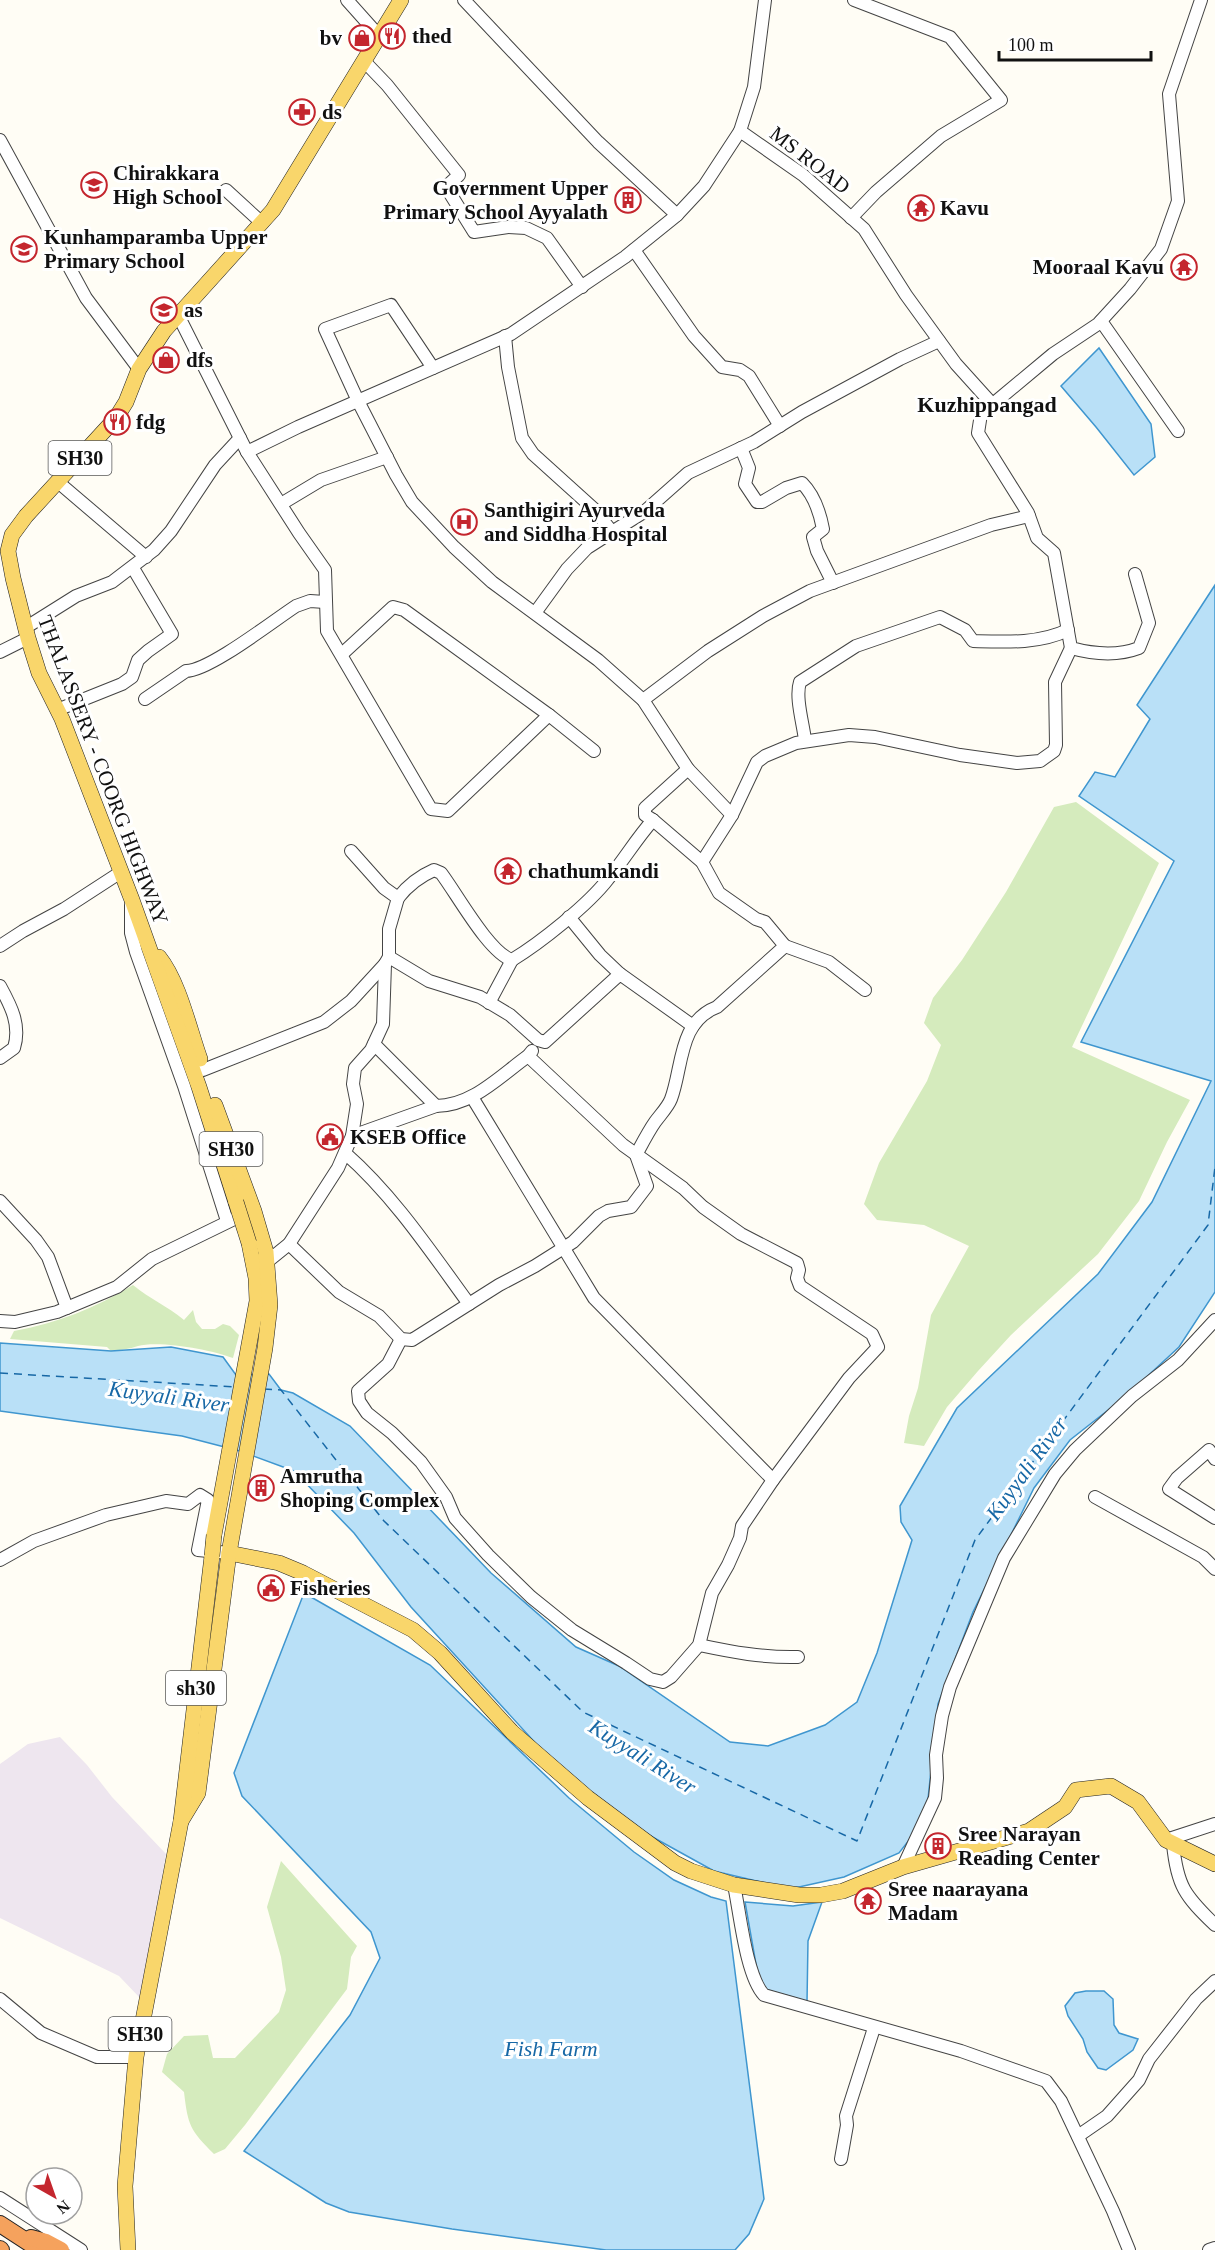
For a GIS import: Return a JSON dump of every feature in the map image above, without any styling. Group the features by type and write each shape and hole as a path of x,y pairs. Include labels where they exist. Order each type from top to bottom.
{"highway":[{"path":"0,2224 40,2250"},
{"path":"18,2236 46,2242 61,2250"}],"main road":[{"name":"THALASSERY - COORG HIGHWAY","path":"212,1556 219,1503 257,1301 256,1278 249,1243 200,1087 132,900 57,710 39,673 26,633 10,564 6,535 58,482 120,412 139,369 153,346 273,210 401,0"},
{"name":"SH30","path":"128,2250 124,2186 136,2057 181,1821 198,1793 229,1553 270,1305 268,1261 254,1211 186,1018 164,964 146,941"},
{"path":"229,1553 279,1563 413,1630 440,1653 512,1732 588,1798 675,1863 691,1871 734,1885 798,1895 820,1895 843,1891 903,1867 1029,1831 1065,1807 1076,1790 1111,1786 1137,1802 1170,1842 1215,1864"},
{"name":"sh30","path":"181,1821 212,1556"}],"street":[{"path":"347,0 380,37"},
{"path":"464,0 598,142 677,215"},
{"path":"740,132 754,87 765,0"},
{"path":"851,218 876,192 941,136 1001,100 950,37 881,5 854,0"},
{"path":"702,862 732,815 757,762 765,756 805,740 849,735 875,737 1017,764 1040,761 1054,750 1056,745 1055,682 1071,648 1054,553 1037,538 1029,516 978,432 981,414 1053,354 1101,321 1130,290 1161,249 1178,201 1169,94 1202,0"},
{"path":"364,62 387,85 459,175 446,187 474,232 508,227 526,228 548,238 582,287"},
{"name":"MS ROAD","path":"247,452 506,336 582,287 634,250 677,215 704,186 740,132 803,175 864,229 906,295 939,341 956,364 993,405"},
{"path":"0,140 86,298 139,369"},
{"path":"226,190 262,223"},
{"path":"634,250 694,336 722,368 741,370 748,376 780,426"},
{"path":"433,368 391,306 325,328 358,401 412,502 454,548 492,582 597,660 643,700 688,769 732,815"},
{"path":"178,315 247,452 299,533 326,570 327,631 431,809 448,811 549,716"},
{"path":"1101,321 1178,431"},
{"path":"506,336 508,368 522,438 533,454 595,510 612,532"},
{"path":"535,613 567,569 587,548 644,512 688,473 741,448 900,359 939,341"},
{"path":"0,652 76,596 112,582 146,557 171,531 215,465 240,438"},
{"path":"741,448 749,468 745,484 757,502 762,502 786,488 802,483 808,489 821,517 823,529 813,537 833,583"},
{"path":"281,504 321,480 387,457"},
{"path":"58,482 146,557"},
{"path":"643,700 708,651 763,616 810,591 991,525 1029,516"},
{"path":"57,710 122,684 132,677 138,660 172,633 133,568"},
{"path":"1071,648 1092,654 1130,651 1139,648 1149,623 1135,573"},
{"path":"145,699 186,671 193,671 212,662 296,606 310,601 325,603"},
{"path":"342,654 393,607 404,610 594,751"},
{"path":"805,740 801,707 796,693 800,682 856,646 940,617 965,630 973,641 1027,641 1054,637 1068,630"},
{"path":"688,769 645,808 645,814 702,862 719,893 756,919 765,922 785,946 829,962 865,990"},
{"path":"489,1003 512,960 569,916 607,881 636,838 653,820"},
{"path":"351,851 384,888 398,898"},
{"path":"268,1261 289,1244 345,1153 357,1104 353,1084 355,1068 374,1044 383,1024 388,929 398,898 408,885 434,870 441,873 499,954 512,960"},
{"path":"0,946 64,909 121,872"},
{"path":"132,900 131,933 136,952 184,1086 227,1221"},
{"path":"569,916 600,955 620,974 693,1026"},
{"path":"289,1244 339,1292 379,1316 401,1339 412,1340 573,1242 608,1211 631,1207 647,1186 636,1155 670,1101 682,1049 693,1026 706,1011 717,1007 785,946"},
{"path":"387,960 429,981 480,998 510,1015 538,1040 545,1042 620,974"},
{"path":"203,1070 324,1022 351,1000 387,960"},
{"path":"0,986 15,1017 18,1035 14,1048 0,1058"},
{"path":"351,1136 436,1106 445,1106 472,1097 528,1056 538,1040"},
{"path":"374,1044 436,1106"},
{"path":"401,1339 388,1364 358,1392 359,1401 367,1413 392,1433 421,1462 446,1497 455,1518 488,1555 531,1597 572,1630 650,1679 663,1682 671,1677 699,1646 712,1593 740,1538 742,1526 772,1480 849,1378 878,1347 872,1334 800,1286 796,1278 799,1270 797,1263 767,1249 721,1221 683,1188 636,1155 528,1056"},
{"path":"472,1097 594,1298 772,1480"},
{"path":"345,1153 365,1170 393,1203 470,1305"},
{"path":"0,1201 36,1240 48,1257 67,1308"},
{"path":"0,1321 15,1322 67,1308 117,1287 152,1259 227,1221 254,1211"},
{"path":"903,1867 935,1798 936,1755 942,1716 950,1687 1004,1558 1055,1474 1075,1450 1132,1396 1178,1360 1215,1320"},
{"path":"1215,1459 1209,1450 1177,1478 1169,1489 1215,1518"},
{"path":"0,1560 34,1541 80,1523 166,1501 188,1504 200,1495 208,1500 198,1550 229,1553"},
{"path":"1095,1497 1203,1557 1215,1569"},
{"path":"699,1646 739,1654 776,1658 798,1657"},
{"path":"1215,1824 1170,1842 1182,1890 1215,1925"},
{"path":"734,1885 756,1987 764,1995 961,2051 1046,2081 1061,2101 1129,2250"},
{"path":"1078,2136 1107,2116 1139,2080 1149,2059 1196,1999 1215,1981"},
{"path":"0,1999 41,2033 97,2056 136,2057"},
{"path":"841,2159 847,2125 846,2116 874,2028"},
{"path":"0,2198 81,2250"},
{"path":"1209,2250 1215,2248"}],"shaded area":[{"path":"60,1737 166,1854 141,1999 119,1976 0,1918 0,1764 28,1744"}],"green space":[{"path":"1076,802 1159,863 1072,1047 1190,1100 1139,1201 1098,1254 1011,1335 978,1371 947,1407 924,1446 904,1443 909,1416 918,1388 931,1315 969,1246 924,1225 877,1220 864,1204 879,1163 927,1081 941,1045 924,1023 933,998 962,960 1006,892 1054,807"},
{"path":"133,1285 184,1320 193,1310 196,1322 202,1329 215,1329 223,1324 230,1326 239,1335 233,1358 200,1349 172,1345 147,1344 111,1351 107,1347 10,1339 14,1331 76,1314"},
{"path":"281,1861 357,1946 351,1957 347,1989 245,2125 225,2149 214,2154 192,2127 184,2092 162,2072 167,2054 184,2036 208,2035 213,2058 235,2058 279,2012 286,1990 281,1957 267,1907"}],"water":[{"path":"1099,348 1151,424 1155,457 1134,475 1061,386"},
{"name":"Kuyyali River","path":"1215,585 1215,1292 1179,1347 1126,1396 1070,1440 1034,1488 973,1612 938,1704 928,1799 917,1830 899,1853 844,1877 790,1889 714,1871 638,1829 551,1760 411,1607 354,1533 294,1471 240,1451 182,1436 0,1411 0,1343 111,1351 171,1347 223,1357 236,1375 269,1374 281,1390 293,1393 350,1426 491,1573 576,1647 619,1666 730,1742 768,1746 825,1725 857,1702 877,1653 912,1540 901,1522 900,1506 957,1408 1098,1274 1152,1202 1211,1081 1081,1042 1174,861 1079,796 1095,772 1115,777 1150,719 1137,705"},
{"name":"Fish Farm","path":"304,1593 430,1665 569,1798 634,1852 674,1880 711,1897 726,1901 764,2199 749,2234 735,2250 606,2250 349,2212 326,2203 244,2151 350,2015 380,1958 371,1932 242,1796 234,1773"},
{"path":"745,1902 793,1906 822,1902 808,1941 807,2002 760,1987"},
{"path":"1104,1991 1113,1999 1114,2025 1119,2033 1138,2039 1133,2050 1106,2070 1098,2068 1087,2052 1083,2039 1068,2016 1065,2006 1075,1993"}],"ferry route":[{"path":"264,1389 281,1390 384,1521 583,1712 857,1841 975,1540 1208,1225 1215,1167"},
{"path":"0,1373 236,1387"}],"place":[{"name":"thed","path":"392,36"},
{"name":"bv","path":"362,38"},
{"name":"ds","path":"302,112"},
{"name":"Chirakkara High School","path":"94,185"},
{"name":"Government Upper Primary School Ayyalath","path":"628,200"},
{"name":"Kavu","path":"921,208"},
{"name":"Kunhamparamba Upper Primary School","path":"24,249"},
{"name":"Mooraal Kavu","path":"1184,267"},
{"name":"as","path":"164,310"},
{"name":"dfs","path":"166,360"},
{"name":"fdg","path":"117,422"},
{"name":"Santhigiri Ayurveda and Siddha Hospital","path":"464,522"},
{"name":"chathumkandi","path":"508,871"},
{"name":"KSEB Office","path":"330,1137"},
{"name":"Amrutha Shoping Complex","path":"261,1488"},
{"name":"Fisheries","path":"271,1588"},
{"name":"Sree Narayan Reading Center","path":"938,1846"},
{"name":"Sree naarayana Madam","path":"868,1901"}],"district":[{"name":"Kuzhippangad","path":"987,404"}]}
